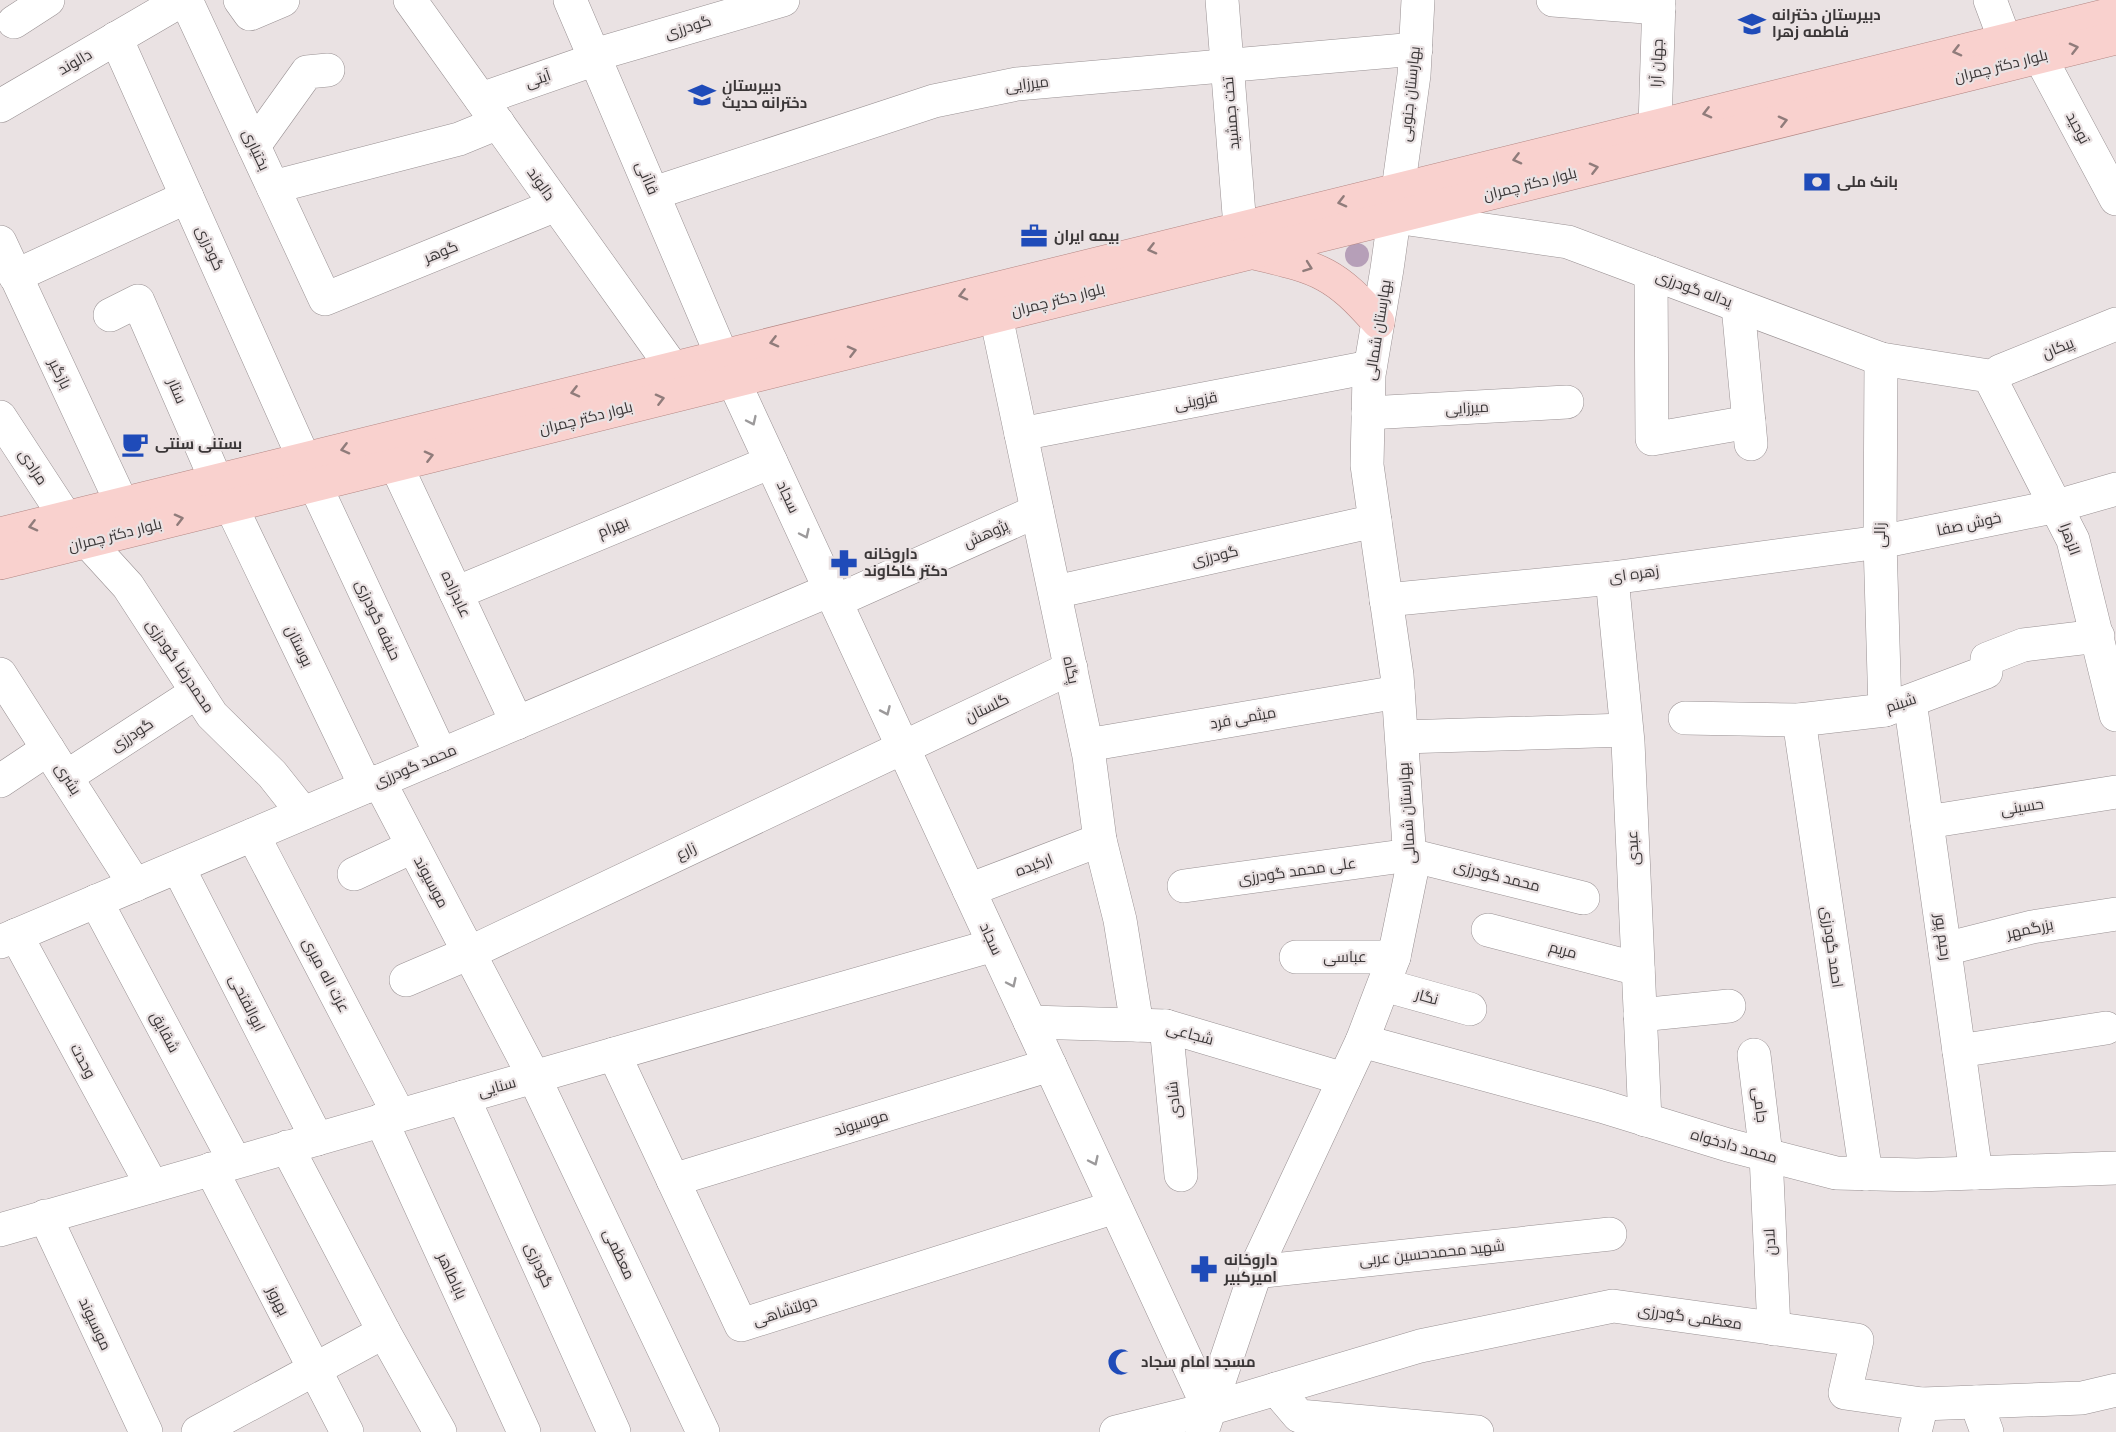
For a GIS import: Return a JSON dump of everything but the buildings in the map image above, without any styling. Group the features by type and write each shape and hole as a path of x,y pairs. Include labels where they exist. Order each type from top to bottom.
{"main road":[{"name":"بلوار دکتر چمران","path":"1397,202 1655,125 2116,13"},
{"name":"بلوار دکتر چمران","path":"310,472 396,465 728,368 1397,202 2116,38"},
{"name":"بلوار دکتر چمران","path":"0,534 76,530 310,472 672,367 728,368 996,316 1246,240"},
{"path":"1246,240 1337,280 1378,322"},
{"name":"بلوار دکتر چمران","path":"0,563 76,530 122,504 224,493"}],"street":[{"path":"14,22 48,0"},
{"name":"دالوند","path":"0,106 182,0"},
{"name":"بختیاری","path":"186,0 325,299"},
{"path":"240,0 250,14 283,0"},
{"name":"دالوند","path":"410,0 672,367"},
{"name":"قاآنی","path":"570,0 728,368"},
{"name":"گودرزی","path":"595,57 783,0"},
{"name":"تخت جمشید","path":"1222,0 1246,240"},
{"name":"بهارستان جنوبی","path":"1397,202 1416,49 1418,0"},
{"path":"1553,0 1659,4"},
{"path":"1990,0 2005,40"},
{"name":"جهان آرا","path":"1655,125 1659,4"},
{"name":"گودرزی","path":"116,38 310,472"},
{"name":"میرزایی","path":"654,194 934,101 1017,84 1416,49"},
{"name":"آیتی","path":"273,187 459,139 490,111 595,57"},
{"name":"توحید","path":"2040,57 2116,199"},
{"path":"254,146 307,72 328,70"},
{"path":"15,276 187,197"},
{"name":"یداله گودرزی","path":"1397,202 1568,242 1881,359 1995,374"},
{"name":"بهارستان شمالی","path":"1205,1421 1255,1272 1362,1041 1389,971 1411,874 1398,692 1367,465 1370,367 1397,202"},
{"name":"گوهر","path":"325,299 556,205"},
{"name":"بازگیر","path":"0,242 122,504"},
{"path":"1651,273 1652,439 1750,433 1738,306"},
{"name":"ستار","path":"124,308 224,493"},
{"name":"پگاه","path":"996,316 1087,745 1100,840 1120,920 1151,1025"},
{"name":"پیکان","path":"1995,374 2116,324"},
{"name":"زالی","path":"1881,359 1880,542 1897,706"},
{"name":"قزوینی","path":"1021,434 1370,367"},
{"name":"سجاد","path":"728,368 1115,1207 1205,1421"},
{"name":"الزهرا","path":"1995,374 2073,540 2104,639 2116,715"},
{"name":"میرزایی","path":"1368,413 1567,402"},
{"name":"مرادی","path":"0,417 76,530"},
{"name":"بهرام","path":"456,593 771,462"},
{"name":"عابدزاده","path":"396,465 517,723"},
{"name":"حنیفه گودرزی","path":"310,472 441,755"},
{"name":"خوش صفا","path":"1880,542 2057,506 2116,489"},
{"name":"بوستان","path":"224,493 373,784"},
{"name":"پژوهش","path":"833,596 1037,511"},
{"name":"گودرزی","path":"1054,592 1375,520"},
{"name":"محمدرضا گودرزی","path":"76,530 128,586 212,715 272,774 303,813"},
{"name":"زهره ای","path":"1386,600 1612,578 1880,542"},
{"name":"عبدی","path":"1612,578 1626,730 1645,1120"},
{"name":"محمد گودرزی","path":"8,939 517,723 833,596"},
{"name":"شبنم","path":"1685,718 1799,720 1897,706 1986,672 1987,659 2023,645 2104,639"},
{"name":"گلستان","path":"903,748 1071,668"},
{"name":"بشری","path":"0,674 135,885"},
{"name":"گودرزی","path":"66,777 197,692"},
{"name":"میثمی فرد","path":"1087,745 1398,692"},
{"name":"رحیم پور","path":"1897,706 1927,822 1977,1173"},
{"name":"احمد گودرزی","path":"1799,720 1866,1174"},
{"path":"1402,737 1626,730"},
{"name":"زارع","path":"406,980 469,953 903,748"},
{"path":"0,781 48,749"},
{"name":"موسیوند","path":"373,784 412,847 534,1077"},
{"name":"حسینی","path":"1927,822 2116,792"},
{"name":"عزت اله میری","path":"253,835 390,1118"},
{"name":"ارکیده","path":"969,890 1100,840"},
{"path":"354,874 412,847"},
{"name":"محمد گودرزی","path":"1410,855 1583,897"},
{"name":"علی محمد گودرزی","path":"1184,886 1410,855"},
{"name":"ابوالفتحی","path":"178,867 302,1143"},
{"name":"شقایق","path":"96,901 223,1166"},
{"name":"بزرگمهر","path":"1945,949 2032,927 2116,914"},
{"name":"مریم","path":"1488,930 1638,969"},
{"name":"وحدت","path":"8,939 152,1186"},
{"name":"سنایی","path":"0,1230 994,945"},
{"name":"عباسی","path":"1296,957 1389,971"},
{"name":"نگار","path":"1389,971 1470,1009"},
{"path":"1640,1015 1729,1006"},
{"name":"شجاعی","path":"1030,1022 1151,1025 1344,1079"},
{"name":"شادی","path":"1151,1025 1181,1175"},
{"path":"1959,1051 2106,1028"},
{"name":"محمد دادخواه","path":"1362,1041 1836,1173 1977,1173 2116,1168"},
{"name":"دولتشاهی","path":"614,1054 741,1325 1115,1207"},
{"name":"جامی","path":"1754,1055 1766,1155"},
{"name":"موسیوند","path":"673,1180 1050,1065"},
{"name":"معظمی","path":"534,1077 703,1432"},
{"name":"گودرزی","path":"464,1097 614,1432"},
{"name":"باباطاهر","path":"390,1118 524,1432"},
{"path":"302,1143 384,1332 440,1432"},
{"name":"لادن","path":"1766,1155 1774,1329"},
{"name":"بهروز","path":"223,1166 314,1370 347,1432"},
{"name":"موسیوند","path":"45,1216 146,1432"},
{"name":"شهید محمدحسین عربی","path":"1255,1272 1610,1234"},
{"name":"معظمی گودرزی","path":"1205,1421 1276,1389 1420,1346 1613,1306 1857,1340 1845,1393 1919,1418 1976,1402 2082,1398 2116,1390"},
{"path":"198,1432 243,1422 314,1370 384,1332"},
{"path":"1276,1389 1299,1416 1477,1432"},
{"path":"1976,1402 1987,1432"},
{"path":"1116,1432 1205,1421"}],"shaded area":[{"path":"1357,243 1362,244 1368,250 1368,260 1362,266 1357,267 1352,266 1346,260 1345,255 1346,250 1352,244"}],"place":[{"name":"دبیرستان دخترانه فاطمه زهرا","path":"1752,24"},
{"name":"دبیرستان دخترانه حدیث","path":"702,95"},
{"name":"بانک ملی","path":"1817,182"},
{"name":"بیمه ایران","path":"1034,236"},
{"name":"بستنی سنتی","path":"135,444"},
{"name":"داروخانه دکتر کاکاوند","path":"844,563"},
{"name":"داروخانه امیرکبیر","path":"1204,1269"},
{"name":"مسجد امام سجاد","path":"1121,1362"}]}
